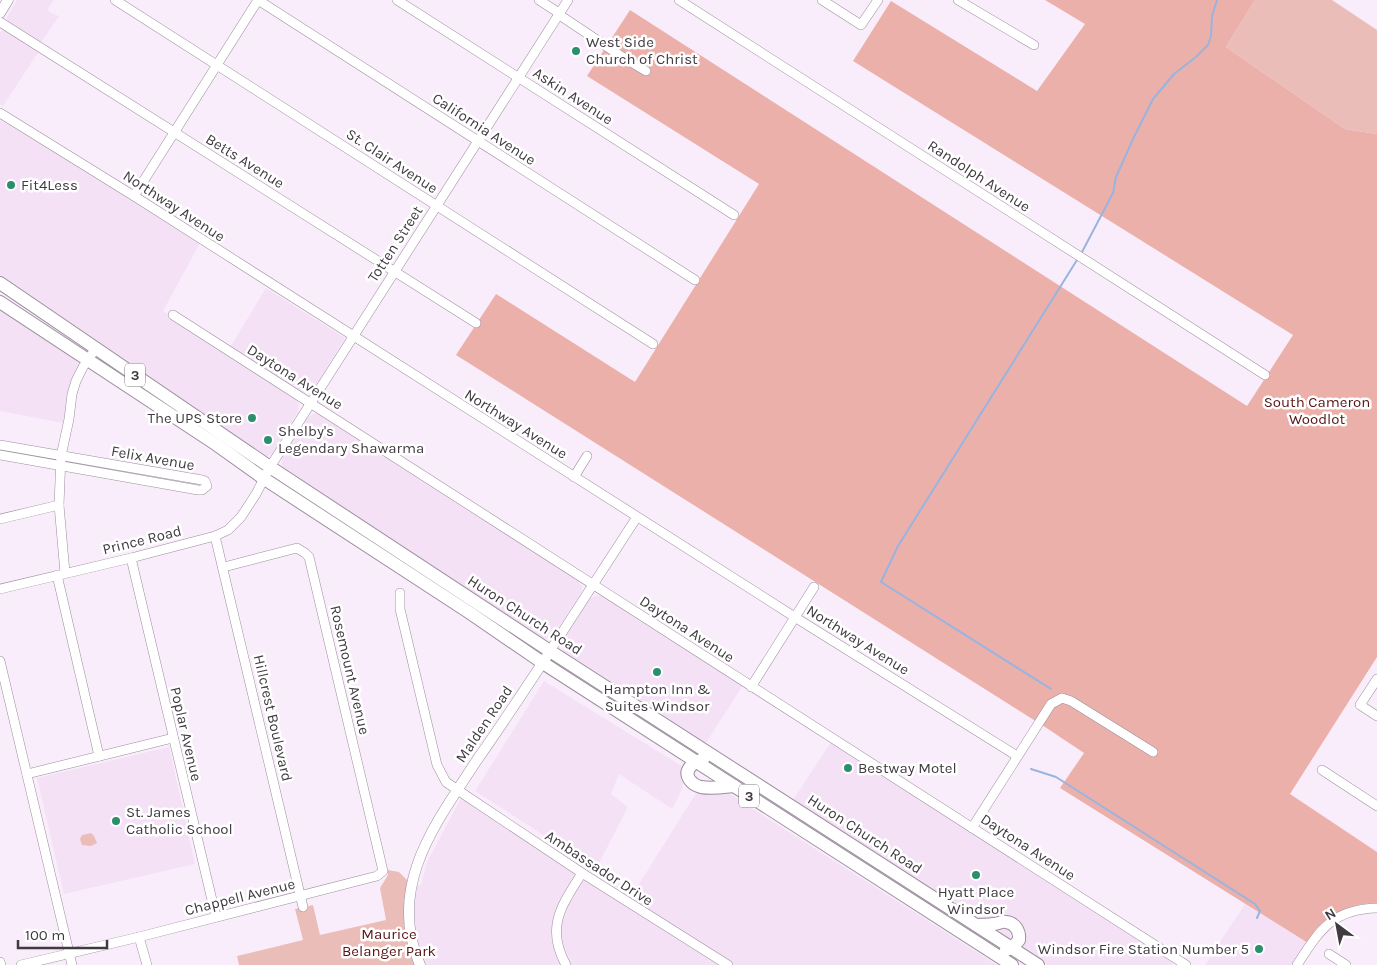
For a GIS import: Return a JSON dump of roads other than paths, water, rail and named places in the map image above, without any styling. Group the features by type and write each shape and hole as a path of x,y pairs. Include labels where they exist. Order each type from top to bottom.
{"highway":[{"name":"Huron Church Road","path":"0,283 270,467 550,651 1038,965"},
{"name":"Huron Church Road","path":"0,302 543,663 1012,965"},
{"path":"710,754 691,766 688,771 688,778 692,783 701,787 734,786"},
{"path":"975,924 988,925 1006,922 1018,929 1020,936 1018,942 1012,948 998,950 981,945"}],"main road":[{"path":"0,13 8,0"},
{"name":"Malden Road","path":"420,965 415,954 410,929 409,907 412,879 417,861 434,825 550,651"}],"street":[{"name":"St. Clair Avenue","path":"115,0 653,344"},
{"path":"134,196 258,0"},
{"name":"California Avenue","path":"258,0 695,280"},
{"name":"Askin Avenue","path":"397,0 734,215"},
{"path":"539,0 620,56 646,71"},
{"name":"Totten Street","path":"263,478 568,0"},
{"name":"Randolph Avenue","path":"679,0 1265,375"},
{"path":"822,0 861,25 878,0"},
{"path":"958,0 1034,44"},
{"name":"Betts Avenue","path":"0,22 476,323"},
{"name":"Northway Avenue","path":"0,113 1017,756"},
{"name":"Daytona Avenue","path":"173,315 1186,965"},
{"path":"96,348 83,367 74,388 61,460 59,505 61,574 99,756"},
{"name":"Felix Avenue","path":"0,445 61,460 198,490 202,490 207,486 205,481 202,480 61,460 0,455"},
{"path":"574,477 587,456"},
{"name":"Prince Road","path":"0,589 215,536 228,530 241,517 256,494 263,478"},
{"path":"0,519 59,505"},
{"name":"Malden Road","path":"550,651 637,517"},
{"name":"Hillcrest Boulevard","path":"215,536 224,567 303,906"},
{"name":"Rosemount Avenue","path":"224,567 297,548 309,557 383,871 377,876"},
{"name":"Poplar Avenue","path":"131,558 216,917"},
{"path":"751,687 814,587"},
{"name":"Ambassador Drive","path":"400,593 400,609 437,765 446,782 582,873 728,965"},
{"path":"0,661 72,965"},
{"path":"1377,679 1360,705 1377,716"},
{"path":"972,828 1051,704 1062,698 1071,701 1152,752"},
{"path":"27,774 173,738"},
{"path":"1322,770 1377,806"},
{"path":"566,965 556,940 556,928 562,904 582,873"},
{"name":"Chappell Avenue","path":"21,965 140,937 377,876"},
{"path":"1297,965 1314,938 1333,920 1344,914 1364,908 1377,908"},
{"path":"140,937 147,965"},
{"path":"1329,954 1346,965"}],"waterway":[{"path":"1082,252 1113,193 1116,177 1153,99 1174,74 1208,45 1211,36 1212,16 1217,0"},
{"path":"1051,689 881,582 898,546 1077,260"},
{"path":"1031,769 1056,777 1255,904 1260,911 1257,918"}],"place":[{"name":"West Side Church of Christ","path":"576,51"},
{"name":"Fit4Less","path":"11,185"},
{"name":"The UPS Store","path":"252,418"},
{"name":"Shelby's Legendary Shawarma","path":"268,440"},
{"name":"Hampton Inn & Suites Windsor","path":"657,672"},
{"name":"Bestway Motel","path":"848,768"},
{"name":"St. James Catholic School","path":"116,821"},
{"name":"Hyatt Place Windsor","path":"976,875"},
{"name":"Windsor Fire Station Number 5","path":"1259,949"}],"park label":[{"name":"South Cameron Woodlot","path":"1317,410"},
{"name":"Maurice Belanger Park","path":"389,942"}]}
